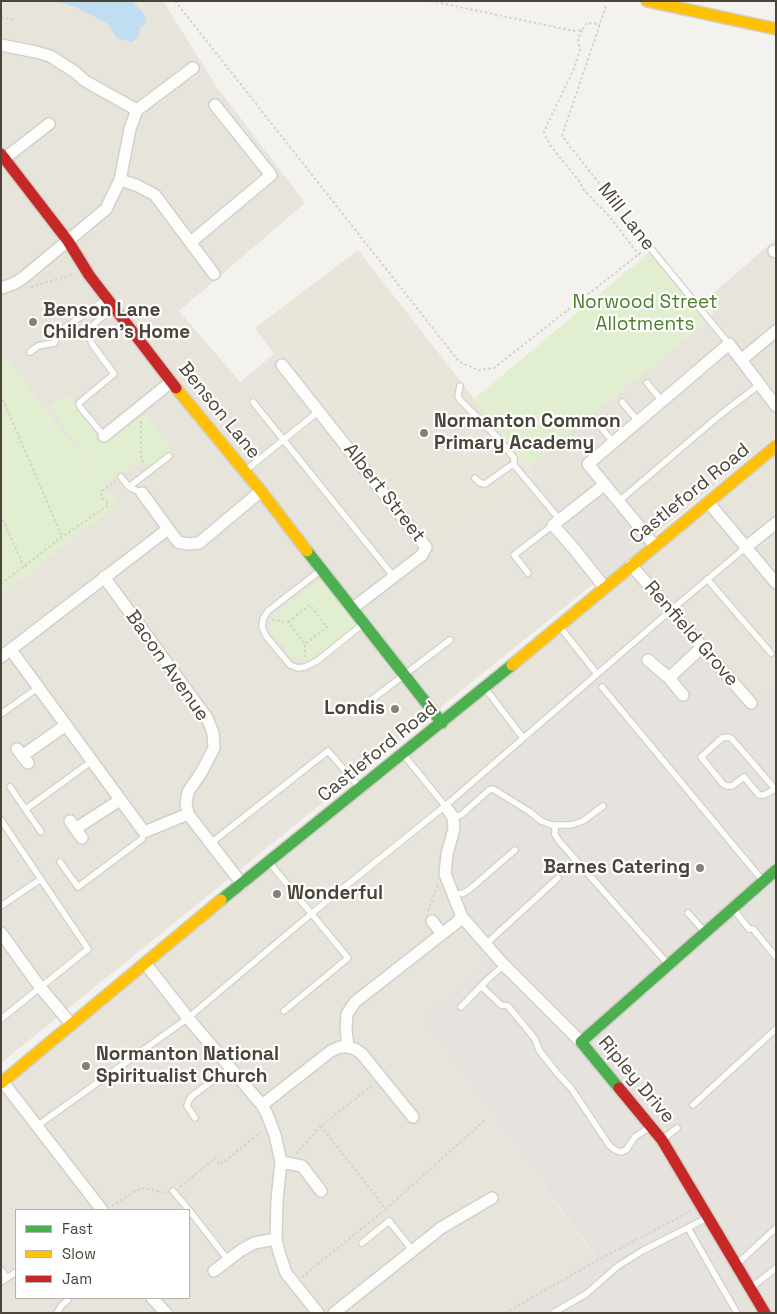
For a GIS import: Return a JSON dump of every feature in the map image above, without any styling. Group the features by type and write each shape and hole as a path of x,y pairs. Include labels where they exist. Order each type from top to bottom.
{"main road":[{"path":"647,1 776,29"},
{"name":"Benson Lane","path":"3,156 68,241 110,303 171,382 261,491 442,723"},
{"name":"Castleford Road","path":"2,1082 268,861 485,688 776,446"},
{"name":"Ripley Drive","path":"765,1313 662,1140 581,1042 776,870"}],"street":[{"path":"1,45 50,56 75,72 85,81 137,110"},
{"path":"1,288 23,278 106,208 120,180 130,129 137,110 193,68"},
{"path":"190,242 271,175 215,105"},
{"path":"3,156 49,124"},
{"path":"120,180 136,185 155,195 214,274"},
{"path":"741,360 776,331"},
{"path":"655,546 588,464 729,344"},
{"name":"Mill Lane","path":"729,344 776,406"},
{"name":"Albert Street","path":"282,364 426,547 422,555 353,608"},
{"path":"104,436 171,382"},
{"path":"604,485 556,523 605,588"},
{"path":"142,493 178,542 188,544 199,543 261,491"},
{"path":"708,502 776,583"},
{"path":"745,548 776,524"},
{"path":"168,529 6,653 39,687 144,832 188,814 242,884"},
{"name":"Renfield Grove","path":"631,565 751,703"},
{"name":"Bacon Avenue","path":"104,578 207,718 213,733 214,748 202,773 188,792 186,803 188,814"},
{"path":"668,678 702,647"},
{"path":"648,660 683,695"},
{"path":"22,756 66,724"},
{"path":"76,830 120,800"},
{"path":"449,811 454,829 446,864 446,874 462,917 504,965 581,1042"},
{"path":"348,1047 347,1014 355,1002 462,917"},
{"path":"432,921 442,934"},
{"path":"1,933 40,987 71,1024"},
{"path":"145,963 188,1018 262,1105 285,1162 277,1200 276,1239 286,1273 318,1313"},
{"path":"262,1105 331,1051 340,1047 348,1047 362,1054 413,1117"},
{"path":"2,1082 103,1209"},
{"path":"285,1162 302,1166 321,1191"},
{"path":"334,1313 441,1228 492,1198"},
{"path":"214,1271 254,1243 276,1239"},
{"path":"153,1299 166,1313"}],"lane":[{"name":"Mill Lane","path":"650,249 729,344"},
{"path":"30,352 38,346 54,343 59,332 110,303"},
{"path":"104,436 80,407 79,403 114,374 92,344 90,338 93,325 110,303"},
{"path":"647,383 662,401"},
{"path":"618,502 720,415 759,385"},
{"path":"460,386 458,396 460,400 499,439 514,458 514,466 556,523 514,555 528,573"},
{"path":"253,402 394,577"},
{"path":"622,402 638,421"},
{"path":"245,471 319,411"},
{"path":"597,423 613,442"},
{"path":"129,487 169,456"},
{"path":"475,478 480,483 485,484 510,466 514,466"},
{"path":"121,477 129,487 142,493"},
{"path":"37,1126 188,1018 311,914 449,811 522,738 745,548"},
{"path":"322,569 268,611 263,619 262,627 266,636 283,658 290,665 298,668 305,667 317,661 365,623"},
{"path":"707,579 771,653"},
{"path":"559,626 598,674"},
{"path":"366,704 450,640"},
{"path":"1,714 39,687"},
{"path":"602,687 763,881"},
{"path":"485,688 522,738"},
{"path":"728,737 732,739 775,790 759,795 744,778 732,786 722,784 701,757 722,738 728,737"},
{"path":"210,843 328,751 361,788"},
{"path":"404,754 449,811 462,815 489,790 493,789 546,824 570,825 583,820 603,806"},
{"path":"26,809 92,761"},
{"path":"10,787 41,832"},
{"path":"1,820 88,949 1,1019"},
{"path":"555,825 555,835 559,841 669,965"},
{"path":"60,862 78,887 142,839 144,832"},
{"path":"453,895 464,893 470,889 515,850"},
{"path":"268,861 348,958 284,1011"},
{"path":"1,906 40,878"},
{"path":"486,944 558,878"},
{"path":"732,908 749,928 753,929 776,957"},
{"path":"688,913 705,933"},
{"path":"461,1007 504,965"},
{"path":"481,986 501,1005 508,1006 535,1039 540,1050 556,1073 571,1088 608,1145 621,1152 626,1150 635,1137 651,1126"},
{"path":"693,1105 776,1029"},
{"path":"195,1118 187,1106 189,1100 230,1068"},
{"path":"662,1140 677,1128"},
{"path":"173,1191 188,1209"},
{"path":"190,1211 228,1260"},
{"path":"553,1313 586,1294 618,1266 642,1251 708,1217"},
{"path":"362,1244 389,1221 413,1251"},
{"path":"688,1228 737,1313"},
{"path":"736,1265 776,1228"},
{"path":"750,1288 776,1268"},
{"path":"1,1270 4,1280 15,1273"},
{"path":"57,1313 68,1300"}],"path":[{"path":"175,1 462,363 478,370 494,368 639,254 650,249"},
{"path":"431,1 574,31 582,30"},
{"name":"Mill Lane","path":"606,6 562,136 650,249"},
{"path":"1,17 16,20"},
{"path":"578,39 587,23 600,24"},
{"path":"574,31 580,50 578,58 544,133 550,145 584,190 609,216 639,254"},
{"path":"29,288 87,271"},
{"path":"1,395 62,537"},
{"path":"142,406 141,459 150,471"},
{"path":"1,584 62,537 104,508 108,503 102,498 102,491 121,477"},
{"path":"1,515 24,566"},
{"path":"263,619 288,622 310,605 327,626 305,644"},
{"path":"288,622 305,644 305,667"},
{"path":"432,921 427,913 446,864"},
{"path":"285,1162 321,1126 382,1078"},
{"path":"295,1284 386,1209 486,1118"},
{"path":"106,1209 135,1191 144,1188 168,1193 178,1189 215,1158 220,1165 271,1124"},
{"path":"321,1126 386,1209"},
{"path":"505,1313 598,1260 701,1205"}],"shaded area":[{"path":"1,1 163,1 216,86 305,203 179,311 240,382 274,354 283,350 439,553 537,479 528,467 700,326 714,313 704,301 776,239 776,436 1,1063 1,594 118,503 1,353"},
{"name":"Normanton Common Primary Academy","path":"358,250 537,479 439,553 283,350 274,354 255,328"},
{"path":"776,446 776,680 495,954 419,1018 598,1260 505,1313 1,1313 1,1083"},
{"path":"604,485 655,546 605,588 553,525"},
{"path":"670,611 752,703 776,680 776,1313 505,1313 598,1259 419,1018 495,954 462,917 448,884 454,829 445,806"}],"green space":[{"name":"Norwood Street Allotments","path":"652,250 708,320 528,467 474,399"},
{"path":"1,353 118,503 1,594"},
{"path":"67,393 104,444 146,414 173,451 147,469 140,460 105,485 49,406"},
{"path":"320,579 356,625 310,661 292,658 270,630 271,617"}],"water":[{"path":"55,1 132,1 143,13 147,22 140,28 139,36 132,42 117,38 108,24 78,8"}],"traffic: fast":[{"path":"307,551 442,723"},
{"path":"221,900 512,665"},
{"path":"619,1088 581,1042 776,870"}],"traffic: slow":[{"path":"647,1 776,29"},
{"path":"176,388 261,491 307,551"},
{"path":"512,665 776,446"},
{"path":"1,1083 221,900"}],"traffic: jam":[{"path":"1,154 68,241 89,275 176,388"},
{"path":"619,1088 662,1140 765,1313"}],"place":[{"name":"Benson Lane Children's Home","path":"33,322"},
{"name":"Normanton Common Primary Academy","path":"424,433"},
{"name":"Londis","path":"395,709"},
{"name":"Barnes Catering","path":"700,868"},
{"name":"Wonderful","path":"277,894"},
{"name":"Normanton National Spiritualist Church","path":"86,1066"}]}
